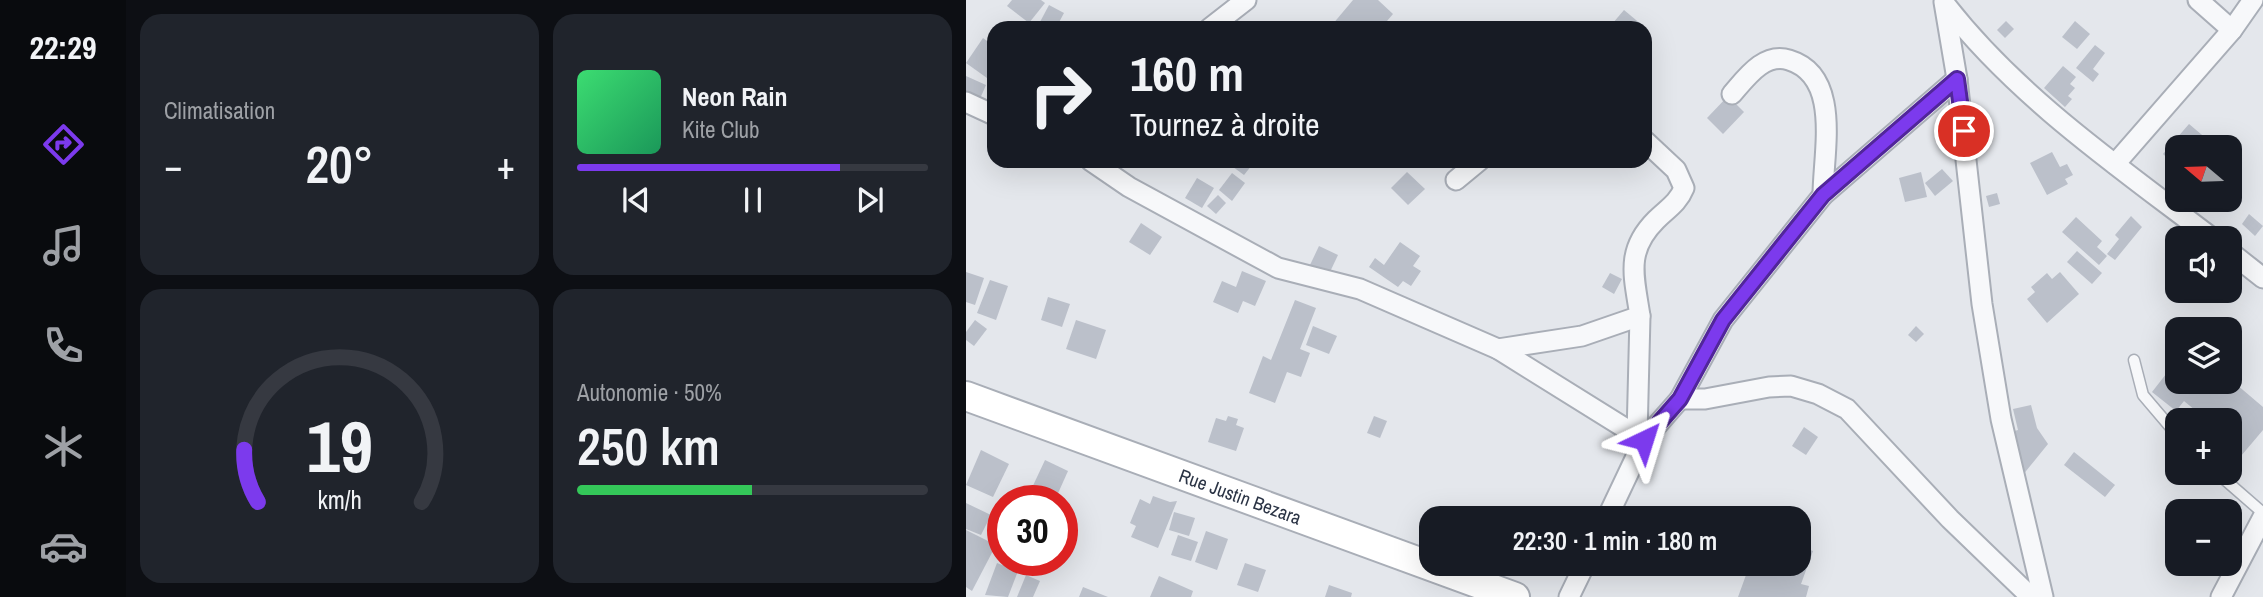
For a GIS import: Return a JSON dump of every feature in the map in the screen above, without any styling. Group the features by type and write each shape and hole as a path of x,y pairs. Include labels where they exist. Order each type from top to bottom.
{"street":[{"path":"1219,21 1246,0"},
{"path":"2198,0 2232,30"},
{"path":"2116,164 2232,30 2253,0"},
{"path":"1943,1 1957,79 1971,184 1982,304 2001,419 2043,597"},
{"path":"1943,1 1973,39 1995,61 2116,164 2196,226"},
{"path":"1732,94 1756,68 1775,58 1794,61 1818,82 1823,94 1826,132 1823,195"},
{"path":"1640,438 1680,399 1723,320 1823,195 1957,79"},
{"path":"966,102 987,112"},
{"path":"1612,506 1640,438 1640,316 1633,258 1639,239 1674,205 1684,188 1676,170 1652,148"},
{"path":"1101,168 1129,187 1278,268 1360,289 1498,349 1640,438"},
{"path":"1456,180 1471,168"},
{"path":"2242,261 2263,278"},
{"path":"1498,349 1582,336 1640,316"},
{"path":"1680,399 1705,399 1769,387 1791,386 1818,394 1847,409 1950,519 2031,597"},
{"name":"Rue Justin Bezara","path":"966,396 1516,597"},
{"path":"2221,597 2263,515"},
{"path":"1569,597 1579,576"}],"lane":[{"path":"2134,360 2143,395 2165,422"},
{"path":"2230,485 2263,515"}],"building":[{"path":"1012,0 1041,0 1045,3 1031,21 1026,21 1007,6"},
{"path":"1353,0 1378,0 1393,14 1387,21 1335,21"},
{"path":"1049,5 1064,13 1060,21 1041,21"},
{"path":"1624,10 1637,21 1615,21"},
{"path":"2006,21 2014,29 2005,38 1997,30"},
{"path":"2075,21 2090,34 2077,49 2062,37"},
{"path":"983,38 987,41 987,78 966,63"},
{"path":"2095,45 2105,53 2093,69 2099,74 2093,82 2076,68"},
{"path":"2063,66 2076,77 2070,84 2075,88 2068,96 2072,99 2065,107 2044,88"},
{"path":"966,76 986,85 979,101 966,95"},
{"path":"1728,96 1744,112 1723,134 1707,118"},
{"path":"2189,124 2202,135 2179,135"},
{"path":"2052,152 2060,167 2067,164 2073,175 2065,179 2068,184 2047,195 2030,163"},
{"path":"1234,168 1250,168 1244,175"},
{"path":"1942,169 1953,181 1935,196 1925,183"},
{"path":"1407,172 1425,189 1408,205 1391,188"},
{"path":"1921,172 1927,197 1905,202 1899,178"},
{"path":"1232,173 1245,183 1232,201 1219,190"},
{"path":"1197,178 1214,188 1202,208 1185,198"},
{"path":"1997,193 2000,204 1989,207 1986,196"},
{"path":"1218,195 1226,203 1216,214 1207,206"},
{"path":"2249,214 2263,226 2255,236 2242,224"},
{"path":"2131,216 2142,227 2115,260 2107,254 2119,239 2115,235"},
{"path":"2076,217 2102,241 2097,247 2107,256 2099,265 2062,232"},
{"path":"1141,223 1162,237 1150,255 1129,242"},
{"path":"1400,242 1420,256 1413,266 1421,271 1411,286 1403,281 1398,287 1369,267 1375,258 1384,265"},
{"path":"1319,246 1338,255 1329,274 1310,265"},
{"path":"2077,251 2102,273 2092,284 2067,262"},
{"path":"1242,271 1266,281 1255,306 1243,301 1238,313 1213,302 1222,281 1236,287"},
{"path":"966,272 984,278 975,305 966,302"},
{"path":"2060,272 2079,294 2047,323 2027,299 2035,292 2031,287 2047,273 2052,279"},
{"path":"1610,273 1622,279 1614,294 1602,287"},
{"path":"990,280 1008,286 996,320 977,313"},
{"path":"1048,297 1070,304 1062,327 1041,320"},
{"path":"1295,300 1316,308 1300,349 1310,353 1301,377 1287,372 1275,403 1249,393 1263,356 1271,360"},
{"path":"975,320 987,329 974,346 966,340 966,332"},
{"path":"1076,320 1106,330 1096,359 1066,349"},
{"path":"1313,326 1337,336 1329,354 1306,345"},
{"path":"1916,326 1924,334 1916,342 1908,335"},
{"path":"2165,375 2165,394 2242,394 2242,389 2263,407 2263,430 2242,455 2242,408 2192,408 2184,401 2178,408 2172,408 2152,392"},
{"path":"2031,405 2037,428 2048,444 2022,476 2011,432 2018,430 2013,409"},
{"path":"1228,416 1238,419 1236,425 1244,428 1236,451 1208,442 1216,418 1226,421"},
{"path":"1374,416 1387,421 1380,438 1367,433"},
{"path":"1804,427 1818,437 1806,455 1792,446"},
{"path":"981,450 1009,464 999,485 987,485 987,494 966,485"},
{"path":"2074,452 2115,485 2105,497 2064,465"},
{"path":"1045,460 1068,471 1062,485 1033,485"},
{"path":"1153,496 1170,502 1177,501 1158,548 1131,537 1136,526 1130,523 1140,499 1150,504"},
{"path":"966,503 987,513 987,523 981,535 966,529"},
{"path":"1174,512 1195,518 1189,536 1169,530"},
{"path":"966,530 987,540 987,562 972,591 966,587"},
{"path":"1206,531 1228,539 1217,570 1195,562"},
{"path":"1178,535 1198,542 1191,561 1171,555"},
{"path":"1245,563 1266,570 1258,592 1237,585"},
{"path":"992,576 1016,576 1008,597 985,595"},
{"path":"1026,576 1040,581 1033,597 1017,597"},
{"path":"1159,576 1193,591 1191,597 1150,597"},
{"path":"1746,576 1804,576 1801,584 1809,586 1806,597 1738,597"},
{"path":"1329,585 1352,593 1351,597 1325,597"},
{"path":"1083,587 1108,597 1079,597"}],"route":[{"path":"1644,440 1680,399 1723,320 1823,195 1844,174 1957,79 1964,131"}]}
